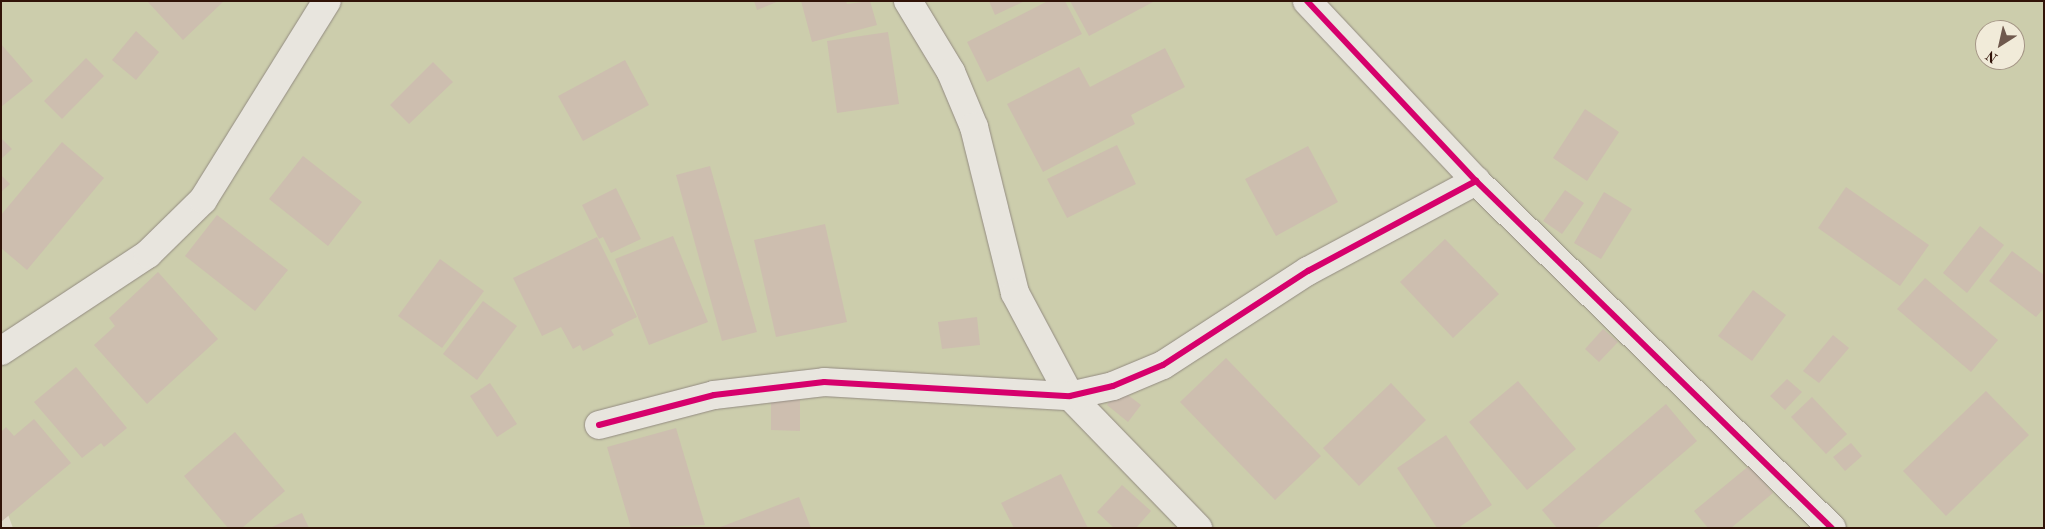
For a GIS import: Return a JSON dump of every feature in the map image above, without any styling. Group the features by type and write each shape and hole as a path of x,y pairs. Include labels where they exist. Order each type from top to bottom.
{"street":[{"path":"1,351 148,254 203,200 327,1"},
{"path":"908,1 951,72 974,127 1015,293 1070,396 1198,528"},
{"path":"1307,1 1476,181 1832,528"},
{"path":"598,425 714,395 824,382 1070,396 1113,386 1163,364 1308,271 1476,181"}],"green space":[{"path":"1,1 2044,1 2044,528 13,528 1,496"}],"building":[{"path":"147,1 224,1 183,40"},
{"path":"754,1 779,1 757,10"},
{"path":"801,1 846,1 847,4 870,1 877,25 812,42"},
{"path":"989,1 1025,1 995,15"},
{"path":"1048,1 1065,1 1082,34 987,82 967,42"},
{"path":"1070,1 1155,1 1089,36"},
{"path":"136,31 159,52 136,80 112,60"},
{"path":"888,32 899,104 837,113 827,41"},
{"path":"1,44 33,81 1,107"},
{"path":"1165,48 1185,87 1131,115 1135,124 1043,172 1007,104 1079,67 1090,87"},
{"path":"86,58 104,76 62,119 44,101"},
{"path":"625,60 649,105 583,141 558,96"},
{"path":"433,62 453,82 409,124 390,105"},
{"path":"1585,109 1619,132 1587,181 1553,158"},
{"path":"1,138 12,149 1,159"},
{"path":"62,142 104,178 27,270 1,248 1,215"},
{"path":"1117,145 1136,184 1067,218 1047,179"},
{"path":"1308,146 1338,202 1276,236 1245,179"},
{"path":"303,156 362,202 328,246 269,199"},
{"path":"710,166 757,332 722,341 676,175"},
{"path":"1,175 10,184 1,192"},
{"path":"1846,187 1929,245 1900,286 1818,228"},
{"path":"616,188 641,239 611,253 603,237 599,239 582,205"},
{"path":"1565,190 1584,203 1562,234 1543,221"},
{"path":"1604,192 1632,209 1601,259 1574,243"},
{"path":"217,215 288,270 255,311 185,256"},
{"path":"825,224 847,322 776,337 754,240"},
{"path":"1980,226 2004,245 1967,293 1943,273"},
{"path":"673,236 708,322 649,345 615,259"},
{"path":"597,237 637,317 611,330 614,335 583,351 580,345 573,349 561,327 542,336 513,278"},
{"path":"1445,239 1499,294 1453,338 1400,282"},
{"path":"2012,251 2044,275 2044,308 2036,317 1989,281"},
{"path":"440,259 484,291 442,348 398,316"},
{"path":"158,272 218,339 147,404 94,345 115,326 109,318"},
{"path":"1925,278 1998,340 1971,372 1897,309"},
{"path":"1753,290 1786,315 1752,361 1718,336"},
{"path":"483,301 517,326 477,380 443,354"},
{"path":"977,317 980,345 942,349 938,322"},
{"path":"1603,329 1618,342 1599,362 1585,349"},
{"path":"1833,335 1849,348 1819,383 1803,371"},
{"path":"1226,358 1321,456 1275,500 1180,402"},
{"path":"76,367 127,428 104,447 101,443 82,458 34,402"},
{"path":"1787,379 1802,392 1785,410 1770,396"},
{"path":"1518,381 1576,449 1527,490 1469,422"},
{"path":"490,383 517,424 497,437 470,396"},
{"path":"1391,383 1426,420 1359,486 1323,448"},
{"path":"1119,388 1141,405 1128,422 1107,405"},
{"path":"1986,391 2029,435 1946,516 1903,471"},
{"path":"1812,397 1847,434 1826,454 1791,417"},
{"path":"771,398 800,398 800,431 771,430"},
{"path":"1666,404 1697,441 1596,528 1557,528 1542,510"},
{"path":"34,419 71,463 1,522 1,432 6,427 14,436"},
{"path":"676,428 705,525 631,528 607,447"},
{"path":"235,432 285,491 242,528 228,528 184,476"},
{"path":"1446,435 1492,505 1458,528 1437,528 1397,468"},
{"path":"1851,443 1862,456 1845,471 1833,457"},
{"path":"1750,465 1773,493 1731,528 1708,528 1694,511"},
{"path":"1061,474 1088,528 1014,528 1001,503"},
{"path":"1122,485 1151,511 1136,528 1114,528 1097,512"},
{"path":"799,497 811,528 718,528"},
{"path":"302,513 309,528 270,528"}],"cycle path":[{"path":"1307,1 1476,181 1832,528"},
{"path":"599,425 714,395 824,382 1070,396 1113,386 1163,365 1308,271 1476,181"}]}
